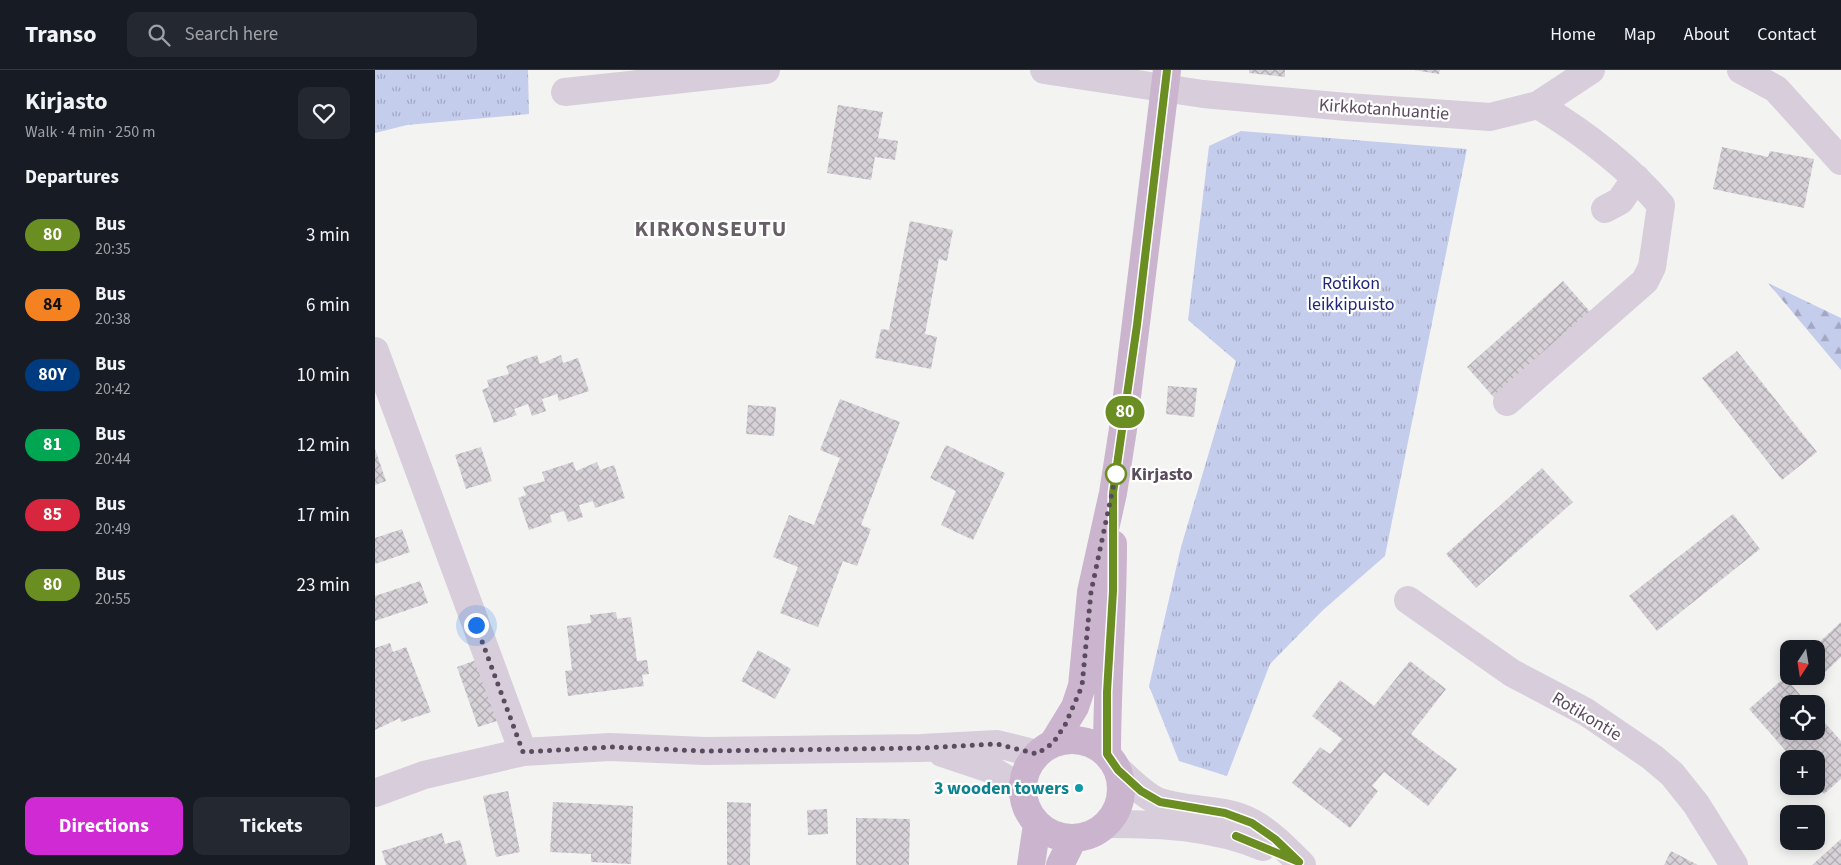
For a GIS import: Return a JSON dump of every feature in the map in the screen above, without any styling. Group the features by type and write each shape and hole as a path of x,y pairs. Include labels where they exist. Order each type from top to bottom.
{"main road":[{"path":"1113,493 1113,591 1108,666 1113,762 1122,784 1121,798 1116,812 1108,824 1097,832 1073,839 1060,837 1037,824 1024,802 1024,776 1065,725 1082,686 1091,592 1113,493 1137,325 1167,79"},
{"path":"1045,748 1067,740 1082,740 1096,745 1113,762"},
{"path":"1031,865 1037,824"},
{"path":"1060,865 1073,839"}],"street":[{"path":"565,92 766,70"},
{"name":"Kirkkotanhuantie","path":"1044,70 1167,79 1347,107 1489,117 1538,105 1591,70"},
{"path":"1741,70 1775,89 1841,161"},
{"path":"1507,402 1645,281 1652,267 1661,205 1619,161 1538,105"},
{"path":"1605,209 1620,201 1636,178"},
{"path":"375,351 523,752"},
{"name":"Rotikontie","path":"1408,600 1512,673 1586,712 1653,757 1672,774 1696,804 1734,865"},
{"path":"375,793 424,775 523,752 610,747 705,751 921,748 997,744 1045,748"},
{"path":"921,748 966,760 990,769 1023,789"},
{"path":"1113,762 1141,791 1160,802 1225,813 1252,823 1275,839 1301,864"},
{"path":"1108,824 1161,824 1236,836 1301,864"}],"green space":[{"path":"375,70 528,70 529,114 407,125 375,133"},
{"name":"Rotikon leikkipuisto","path":"1241,131 1467,149 1385,556 1322,611 1270,664 1227,776 1179,761 1149,686 1181,547 1236,361 1188,320 1209,146"},
{"path":"1768,283 1841,318 1841,370"}],"building":[{"path":"1249,70 1285,70 1285,77 1249,73"},
{"path":"1414,70 1440,70 1439,74"},
{"path":"838,105 883,112 878,138 898,141 895,160 875,157 871,180 827,173"},
{"path":"1722,147 1768,157 1770,151 1814,159 1804,208 1713,189"},
{"path":"910,221 953,230 947,261 939,259 925,334 937,337 931,369 875,358 881,329 889,330"},
{"path":"1563,281 1593,315 1497,401 1467,367"},
{"path":"1737,351 1817,452 1782,480 1702,378"},
{"path":"537,355 540,364 561,355 563,363 578,358 589,391 559,401 557,394 542,399 546,411 532,416 528,404 514,409 517,415 494,423 482,390 489,387 487,380 509,374 506,366"},
{"path":"1168,386 1197,388 1194,417 1166,414"},
{"path":"840,399 900,422 861,525 871,529 857,566 843,561 818,627 780,613 798,567 773,557 789,515 814,525 840,458 820,450"},
{"path":"748,405 776,407 774,436 746,434"},
{"path":"946,445 1005,473 973,540 941,525 956,491 930,478"},
{"path":"481,447 492,481 466,489 455,455"},
{"path":"375,449 386,481 375,485"},
{"path":"573,462 576,471 597,462 600,470 614,465 625,498 595,508 593,501 579,505 583,517 568,522 564,511 550,515 552,522 529,530 518,498 526,495 523,487 545,481 542,472"},
{"path":"1542,468 1573,502 1476,588 1446,554"},
{"path":"1733,514 1760,549 1657,631 1629,596"},
{"path":"402,529 410,552 375,564 375,538"},
{"path":"420,581 428,603 375,621 375,596"},
{"path":"616,612 617,619 631,617 637,661 647,660 649,674 642,675 644,686 568,696 565,671 572,670 567,626 591,623 590,615"},
{"path":"1841,622 1841,657 1825,672 1825,640 1822,640"},
{"path":"390,643 393,652 406,647 431,712 401,722 400,718 375,730 375,648"},
{"path":"758,650 791,669 775,699 741,681"},
{"path":"479,659 500,720 478,727 457,667"},
{"path":"1410,661 1446,689 1411,734 1457,769 1428,806 1384,772 1372,786 1378,791 1350,828 1292,783 1320,747 1330,754 1342,739 1312,716 1340,680 1374,706"},
{"path":"1780,681 1780,685 1792,685 1800,695 1780,695 1780,740 1825,740 1825,723 1841,741 1841,779 1825,793 1825,750 1785,750 1749,709"},
{"path":"508,791 520,852 496,857 483,796"},
{"path":"553,802 633,806 631,864 591,862 591,854 550,852"},
{"path":"727,802 751,803 750,865 727,865"},
{"path":"827,809 828,834 808,835 807,810"},
{"path":"856,818 910,819 909,865 856,865"},
{"path":"442,833 445,844 460,840 467,865 386,865 382,851"},
{"path":"1841,839 1841,865 1812,865"},
{"path":"1671,851 1698,865 1664,865"}],"bus line":[{"name":"80","path":"1167,70 1137,325 1113,493 1113,591 1107,692 1107,754 1114,761 1118,770 1141,791 1160,802 1225,813 1252,823 1275,839 1299,862 1236,836"}],"place":[{"name":"Kirjasto","path":"1116,474"},
{"name":"3 wooden towers","path":"1079,788"}],"district":[{"name":"KIRKONSEUTU","path":"711,228"}],"route":[{"path":"476,625 523,752 610,747 705,751 921,748 997,744 1037,754 1053,743 1065,725 1075,707 1082,686 1091,592 1116,474"}]}
